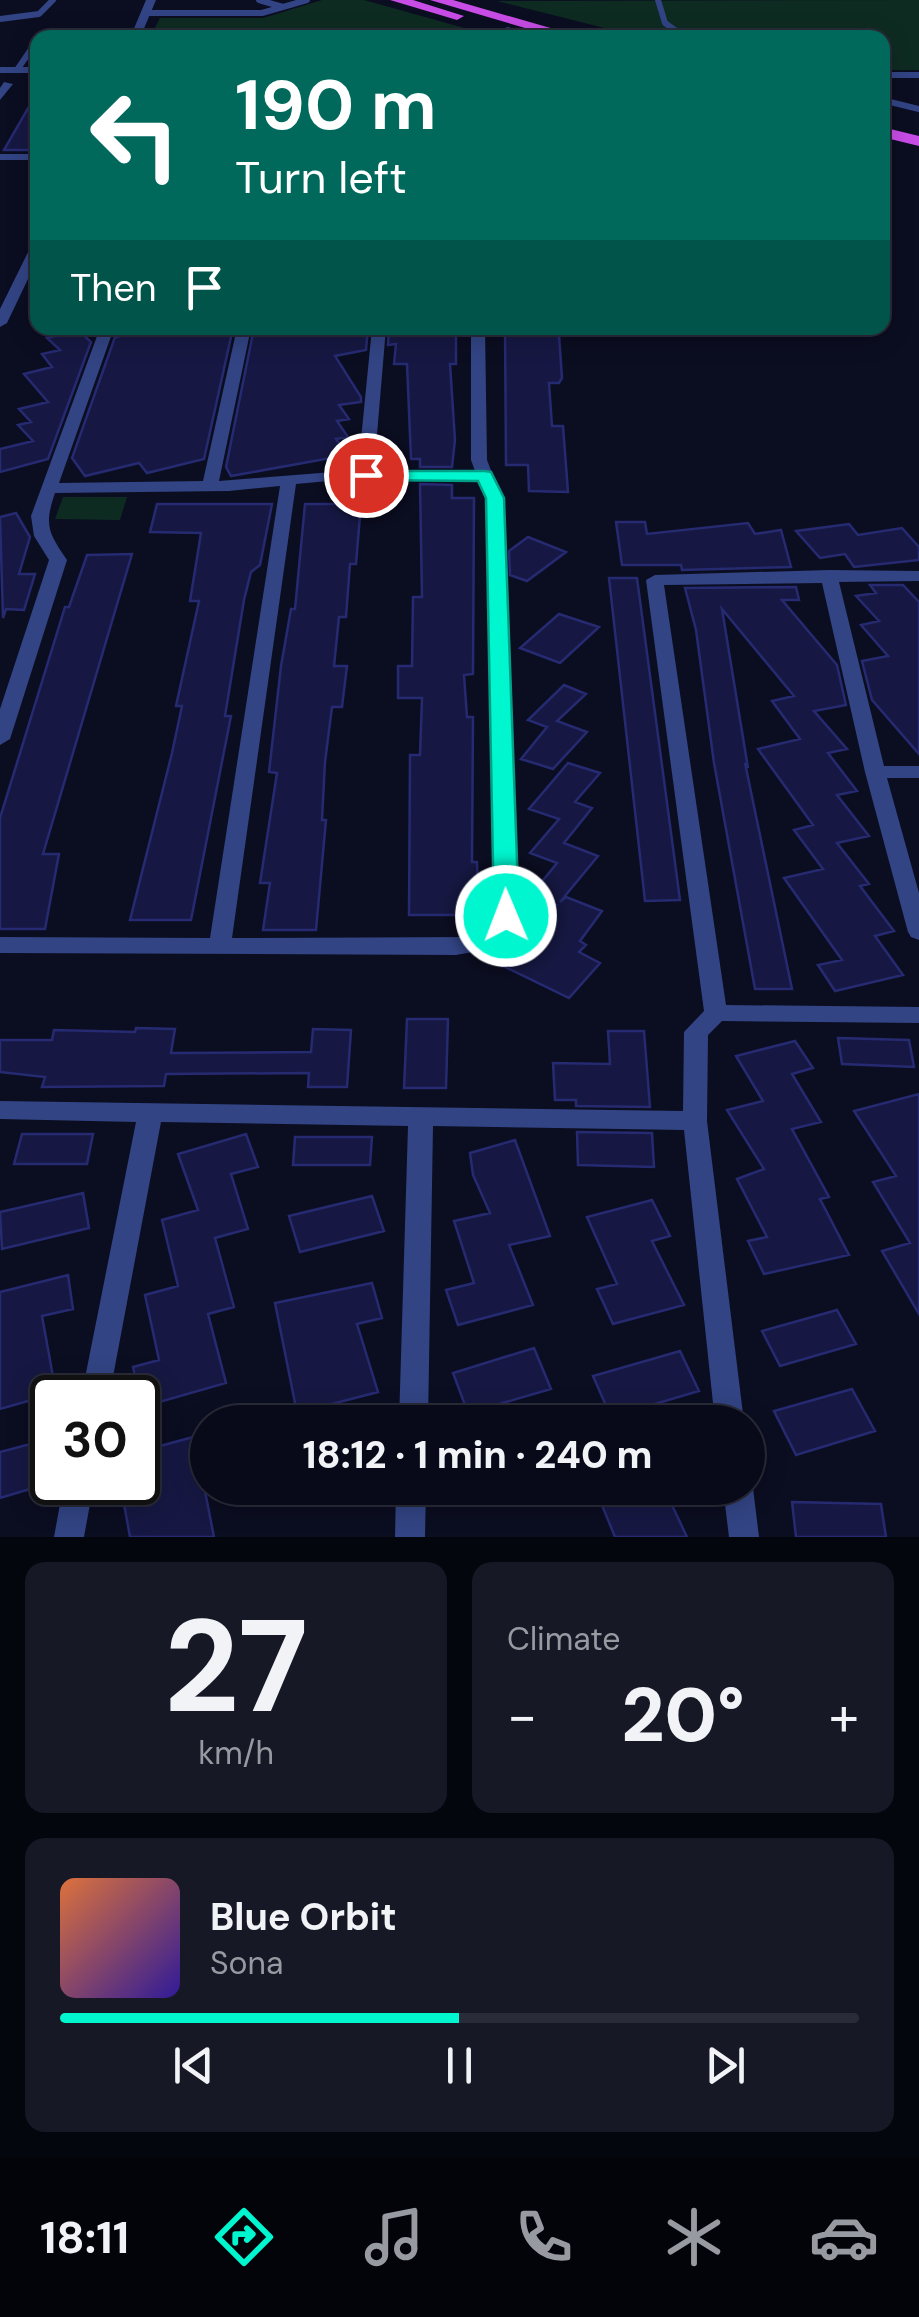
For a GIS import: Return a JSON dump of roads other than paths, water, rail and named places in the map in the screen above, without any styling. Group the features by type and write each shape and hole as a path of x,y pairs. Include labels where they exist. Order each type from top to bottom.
{"highway":[{"path":"397,0 508,30"},
{"path":"437,0 548,30"},
{"path":"890,119 919,127"},
{"path":"890,134 919,142"}],"street":[{"path":"139,30 151,0"},
{"path":"0,70 30,70"},
{"path":"890,74 919,75"},
{"path":"0,97 8,84"},
{"path":"0,148 30,148"},
{"path":"0,157 30,157"},
{"path":"1,318 30,260"},
{"path":"0,739 58,565 57,554 38,524 104,335"},
{"path":"210,486 242,335"},
{"path":"366,475 378,335"},
{"path":"0,944 456,947 490,938 504,923 508,908 496,504 479,460 478,335"},
{"path":"48,488 210,486 366,475 484,476"},
{"path":"220,946 289,480"},
{"path":"829,575 875,772 919,932"},
{"path":"716,1013 655,580 919,576"},
{"path":"875,772 919,772"},
{"path":"728,1405 695,1121 696,1032 716,1013 919,1014"},
{"path":"0,1110 695,1121"},
{"path":"100,1375 150,1114"},
{"path":"413,1405 421,1116"},
{"path":"69,1537 75,1505"},
{"path":"410,1537 411,1505"},
{"path":"740,1505 744,1537"}],"lane":[{"path":"0,18 39,14 53,0"},
{"path":"259,0 283,7"},
{"path":"146,13 262,13 307,0"},
{"path":"658,0 664,22 675,30"},
{"path":"183,13 186,2"},
{"path":"217,13 220,2"},
{"path":"17,70 30,51"},
{"path":"890,102 919,109"}]}
